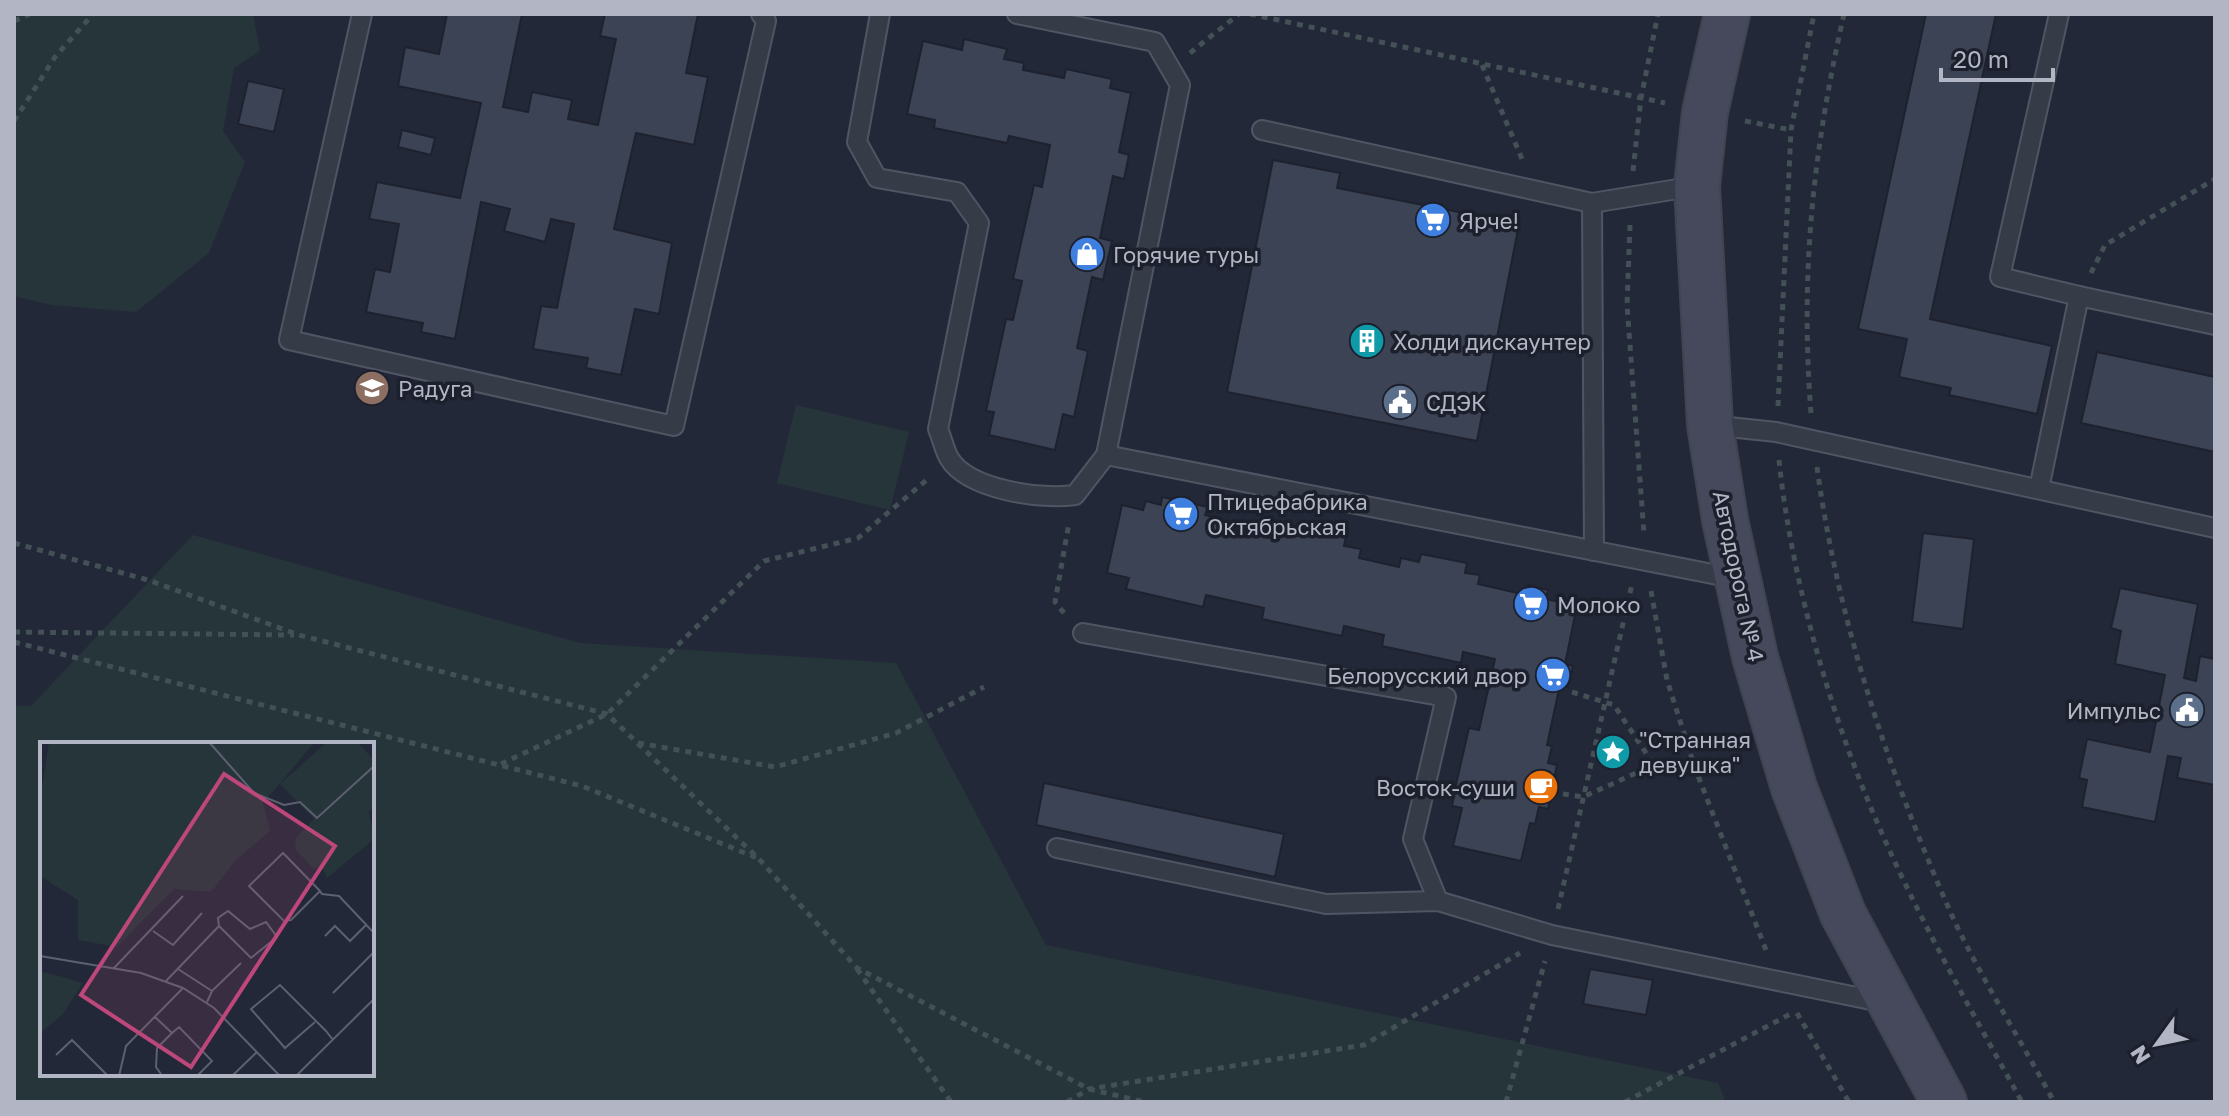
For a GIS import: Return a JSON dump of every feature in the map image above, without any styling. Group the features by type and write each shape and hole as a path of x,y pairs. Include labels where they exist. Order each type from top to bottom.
{"main road":[{"name":"Автодорога № 4","path":"1727,14 1705,112 1697,186 1710,425 1738,579 1755,657 1794,788 1843,914 1944,1102"}],"lane":[{"path":"362,14 289,340 674,426 766,21 761,14"},
{"path":"880,14 857,142 877,178 957,192 979,223 938,429 950,460 974,480 1047,499 1075,495 1106,455 1180,85 1155,42 1017,14"},
{"path":"2059,14 2000,277 2215,325"},
{"path":"1262,130 1592,203 1697,186"},
{"path":"1592,203 1594,551"},
{"path":"2039,489 2079,296"},
{"path":"1710,425 1776,432 2215,528"},
{"path":"1106,455 1738,579"},
{"path":"1083,633 1446,697 1413,839 1438,901"},
{"path":"1057,848 1326,904 1438,901 1552,935 1889,1004"}],"path":[{"path":"14,21 30,14"},
{"path":"14,121 55,57 93,14"},
{"path":"1169,66 1198,49 1239,14"},
{"path":"1250,14 1791,130"},
{"path":"1814,14 1791,130 1776,432 1785,519 1838,717 1877,822 1951,974 2022,1102"},
{"path":"1844,14 1825,97 1809,216 1805,335 1813,440 1845,618 1875,722 1950,912 2054,1102"},
{"path":"1482,64 1536,190"},
{"path":"2079,296 2105,245 2215,179"},
{"path":"500,764 607,714 764,561 858,538 950,460"},
{"path":"1075,495 1055,602 1083,633"},
{"path":"14,543 148,580 299,635 607,714 759,859 857,968 951,1102"},
{"path":"1506,1102 1552,935 1631,586 1646,563"},
{"path":"14,632 299,635"},
{"path":"14,642 582,786 759,859"},
{"path":"637,743 703,751 775,767 896,733 984,687"},
{"path":"1572,692 1614,705 1654,765"},
{"path":"1551,792 1583,797 1654,765 1695,768"},
{"path":"1067,1102 1089,1089 1364,1045 1552,935"},
{"path":"857,968 1089,1089 1145,1102"},
{"path":"1625,1102 1796,1011"}],"shaded area":[{"path":"14,14 253,14 260,51 234,68 223,131 245,162 209,253 136,312 51,305 14,296"},
{"path":"796,405 909,432 890,510 777,483"},
{"path":"193,535 580,643 896,663 1046,945 1718,1083 1726,1102 14,1102 14,706 31,706"}],"building":[{"path":"447,14 522,14 503,107 528,112 532,92 572,100 568,119 598,125 616,39 600,36 605,14 698,14 686,73 708,77 694,145 636,133 614,229 672,243 659,314 635,309 621,375 586,368 588,358 533,349 541,306 557,308 574,224 551,219 545,242 504,231 510,209 481,202 455,339 421,332 423,323 366,312 375,269 390,272 399,224 369,219 377,182 460,198 481,103 398,86 405,47 439,54"},
{"path":"1926,14 1996,14 1930,319 2052,346 2037,414 1949,395 1951,388 1899,377 1907,339 1858,329"},
{"path":"964,39 1007,49 1004,59 1024,63 1023,70 1064,78 1066,69 1112,79 1110,88 1131,93 1119,152 1129,155 1124,179 1113,176 1100,238 1112,241 1103,280 1092,277 1077,348 1088,351 1074,417 1063,414 1055,450 989,435 994,412 986,411 1006,319 1013,320 1022,281 1013,279 1034,185 1042,187 1050,145 1009,136 1007,143 934,128 935,120 907,114 923,41 962,50"},
{"path":"248,81 284,89 274,132 238,124"},
{"path":"402,130 435,138 431,155 398,147"},
{"name":"Холди дискаунтер","path":"1273,160 1340,173 1337,188 1519,224 1477,441 1227,392"},
{"path":"2097,352 2215,377 2215,452 2081,423"},
{"path":"1162,497 1208,507 1205,515 1222,519 1221,527 1279,540 1281,532 1300,536 1301,527 1346,537 1344,546 1361,549 1359,558 1399,567 1401,558 1419,562 1421,554 1467,563 1465,573 1480,575 1478,584 1526,595 1528,585 1548,590 1546,599 1577,606 1565,664 1573,666 1568,687 1560,685 1547,745 1552,746 1548,763 1557,765 1548,809 1539,807 1535,824 1530,823 1521,861 1453,846 1462,808 1452,806 1457,780 1469,728 1479,730 1495,659 1463,652 1461,663 1382,646 1384,635 1344,626 1342,636 1262,619 1264,608 1206,595 1203,607 1126,589 1129,578 1107,573 1122,505 1143,510 1146,501 1161,505"},
{"path":"1923,533 1974,539 1963,629 1912,622"},
{"name":"Импульс","path":"2120,588 2198,604 2184,678 2196,681 2200,656 2215,659 2215,785 2177,778 2181,758 2168,756 2155,822 2082,807 2087,780 2079,778 2087,739 2150,752 2165,675 2115,664 2121,631 2111,628"},
{"path":"1044,783 1284,834 1275,877 1036,825"},
{"path":"1590,969 1653,980 1646,1015 1583,1004"}],"place":[{"name":"Ярче!","path":"1433,220"},
{"name":"Горячие туры","path":"1087,254"},
{"name":"Холди дискаунтер","path":"1367,341"},
{"name":"Радуга","path":"372,388"},
{"name":"СДЭК","path":"1400,402"},
{"name":"Птицефабрика Октябрьская","path":"1181,514"},
{"name":"Молоко","path":"1531,604"},
{"name":"Белорусский двор","path":"1553,675"},
{"name":"Импульс","path":"2187,710"},
{"name":"\"Странная девушка\"","path":"1613,752"},
{"name":"Восток-суши","path":"1541,787"}]}
